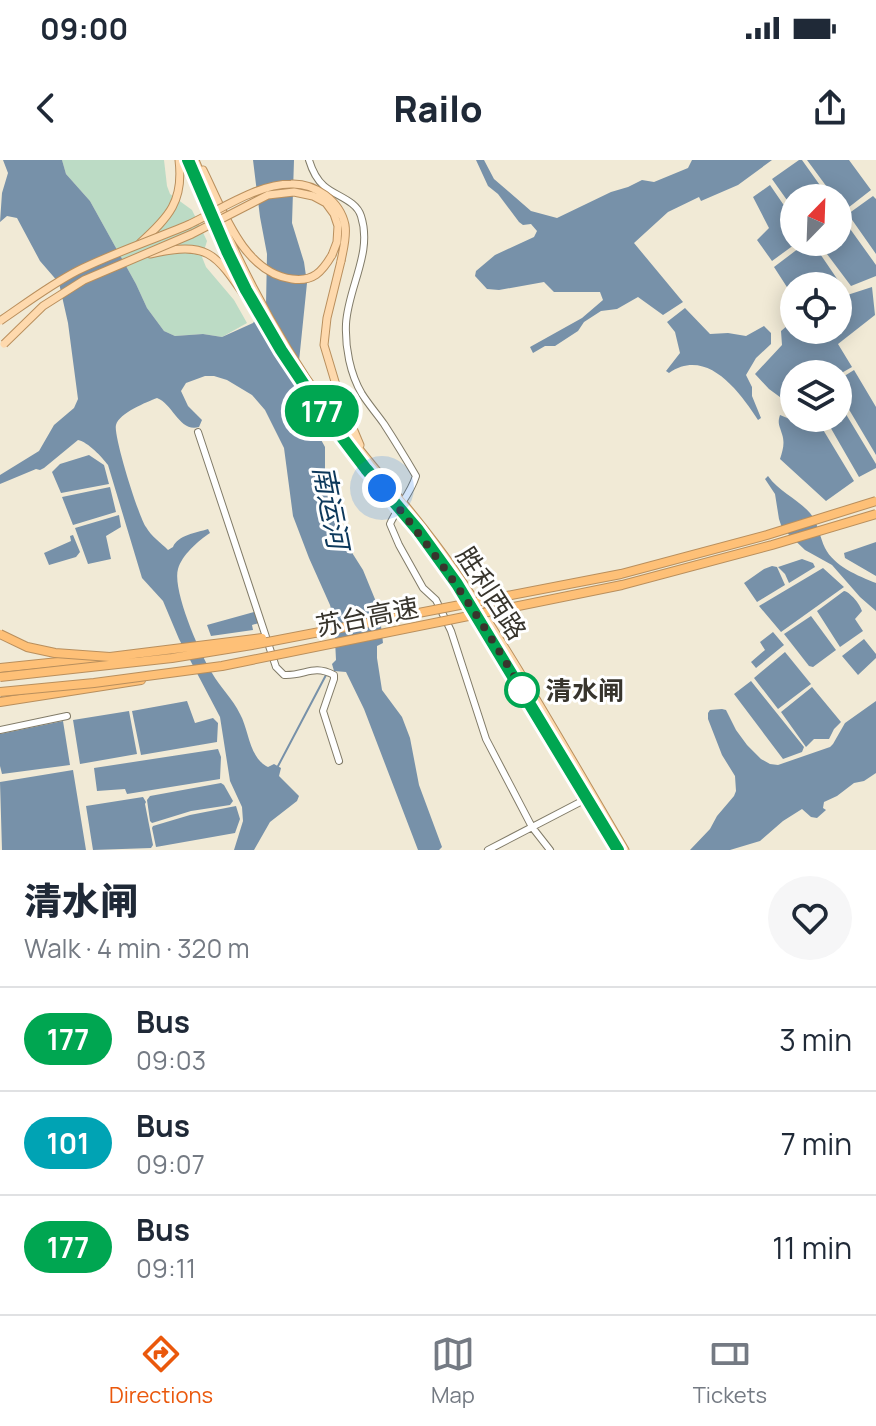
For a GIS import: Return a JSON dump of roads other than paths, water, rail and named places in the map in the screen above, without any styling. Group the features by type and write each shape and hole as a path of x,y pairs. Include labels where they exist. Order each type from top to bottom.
{"highway":[{"name":"苏台高速","path":"0,677 172,658 621,574 767,535 876,501"},
{"name":"苏台高速","path":"0,692 222,666 622,585 876,514"},
{"path":"0,668 338,628"},
{"path":"0,634 27,647 55,653 110,657"},
{"path":"0,702 222,666"}],"main road":[{"path":"136,246 163,223 179,195 179,160"},
{"name":"胜利西路","path":"188,160 223,244 281,350 366,469 400,504"},
{"path":"2,346 43,306 84,280 192,234 268,195 294,192 313,196 326,203 334,214 338,226 337,242 332,255 317,275 290,279 273,274 258,264 240,243 196,160"},
{"name":"胜利西路","path":"196,160 224,230 279,334 323,403 400,504 470,605 625,850"},
{"path":"0,321 36,295 78,271 190,224 265,187 293,183 314,189 331,199 345,227 324,345 343,406 370,465"},
{"path":"139,256 179,247 198,249 214,258 228,271 281,350"},
{"name":"胜利西路","path":"590,796 618,850"}],"street":[{"path":"309,160 314,175 325,187 355,206 361,215 363,260 346,321 351,368 361,392 416,476 412,489 390,524 423,588 436,600 451,631 486,739 532,827 550,850"},
{"path":"198,432 276,667 284,675 294,676 319,669 334,675 323,711 339,761"},
{"path":"0,730 67,716"},
{"path":"488,850 590,796"}],"water":[{"path":"3,160 62,160 66,174 90,201 147,308 164,331 175,336 203,334 222,337 253,323 266,305 267,254 253,160 294,160 292,223 307,283 298,371 325,447 325,480 330,510 363,570 379,609 383,643 377,646 377,658 382,690 402,717 410,738 419,785 442,847 439,850 418,850 364,709 346,672 334,671 334,620 293,516 284,448 265,410 252,395 227,380 205,376 186,383 181,391 188,406 202,420 199,427 187,426 157,398 128,412 118,421 116,432 133,493 151,533 168,550 188,535 208,529 210,533 187,554 178,569 179,591 188,622 215,678 237,709 257,757 268,767 274,764 281,768 279,776 299,796 270,822 254,850 234,850 243,821 242,807 230,781 220,717 163,601 142,578 108,465 99,454 78,440 44,468 0,484 0,475 39,451 54,425 74,408 78,399 68,323 59,283 40,261 17,218 7,216 0,222 2,193 8,173"},
{"path":"476,160 484,160 494,179 531,211 557,218 642,180 654,182 688,168 692,160 772,160 738,185 701,201 699,197 668,212 634,243 683,302 663,315 638,297 617,309 601,311 555,346 545,346 533,353 530,347 582,318 603,300 600,292 554,292 544,282 499,290 487,289 475,276 476,271 495,255 534,237 537,231 531,224 519,222 488,186"},
{"path":"802,160 819,184 780,184 780,190 772,179"},
{"path":"807,160 849,160 871,190 852,205 852,184 825,184"},
{"path":"770,185 780,200 780,255 772,261 757,240 769,228 753,197"},
{"path":"873,196 876,199 876,254 852,220 852,211"},
{"path":"852,232 876,265 876,276 852,286 852,272 840,272 828,256 852,256"},
{"path":"789,256 822,256 832,272 780,272 780,276 774,267"},
{"path":"872,287 875,315 852,333 852,293"},
{"path":"685,308 710,334 746,336 764,326 771,333 771,344 756,358 746,375 761,418 758,420 732,386 709,369 696,365 683,366 669,373 666,371 680,353 675,332 667,322"},
{"path":"838,344 848,360 780,360 780,397 755,374 782,345"},
{"path":"852,371 876,407 876,455 852,415"},
{"path":"852,424 876,464 876,468 859,477 833,432 852,432"},
{"path":"782,432 824,432 854,481 826,501 780,459"},
{"path":"89,455 104,465 109,484 61,493 52,472 60,464"},
{"path":"768,476 810,513 825,548 834,560 854,574 876,583 876,611 832,565 805,550 782,528 775,494 765,479"},
{"path":"110,487 116,512 73,525 62,497"},
{"path":"119,515 121,527 106,536 111,559 88,564 75,528"},
{"path":"73,535 80,552 76,557 49,565 44,553 71,541 70,536"},
{"path":"876,542 876,576 845,558 844,553"},
{"path":"802,559 815,567 789,583 778,567"},
{"path":"772,566 777,567 785,585 757,602 744,583"},
{"path":"823,568 844,587 781,632 759,606"},
{"path":"844,591 861,608 855,619 863,631 840,647 817,611"},
{"path":"254,612 259,623 252,625 253,630 211,636 207,625"},
{"path":"811,616 836,650 813,667 784,634"},
{"path":"773,632 784,645 756,668 751,662 765,650 760,642"},
{"path":"864,639 876,658 858,675 842,656"},
{"path":"785,652 811,684 778,709 754,678"},
{"path":"751,681 804,747 802,752 783,759 734,694"},
{"path":"812,687 841,722 829,739 814,739 806,747 781,712"},
{"path":"187,701 195,723 213,718 218,723 217,742 141,755 132,711"},
{"path":"876,701 876,773 824,802 823,808 826,810 817,818 802,809 760,841 730,850 690,850 710,829 736,791 735,776 722,755 708,719 710,710 726,710 747,745 761,759 778,765 830,747 845,723"},
{"path":"129,711 137,754 80,764 73,720"},
{"path":"63,721 70,765 2,774 0,734"},
{"path":"218,749 221,757 220,779 127,794 125,789 97,791 94,768"},
{"path":"73,770 86,850 2,850 0,782"},
{"path":"221,783 233,801 230,805 150,821 147,800 150,796"},
{"path":"143,797 153,845 151,848 93,850 86,806"},
{"path":"236,806 240,819 235,833 156,847 153,826"}],"waterway":[{"path":"277,768 326,675"}],"place":[{"name":"清水闸","path":"522,690"}],"water label":[{"name":"南运河","path":"332,507"}]}
